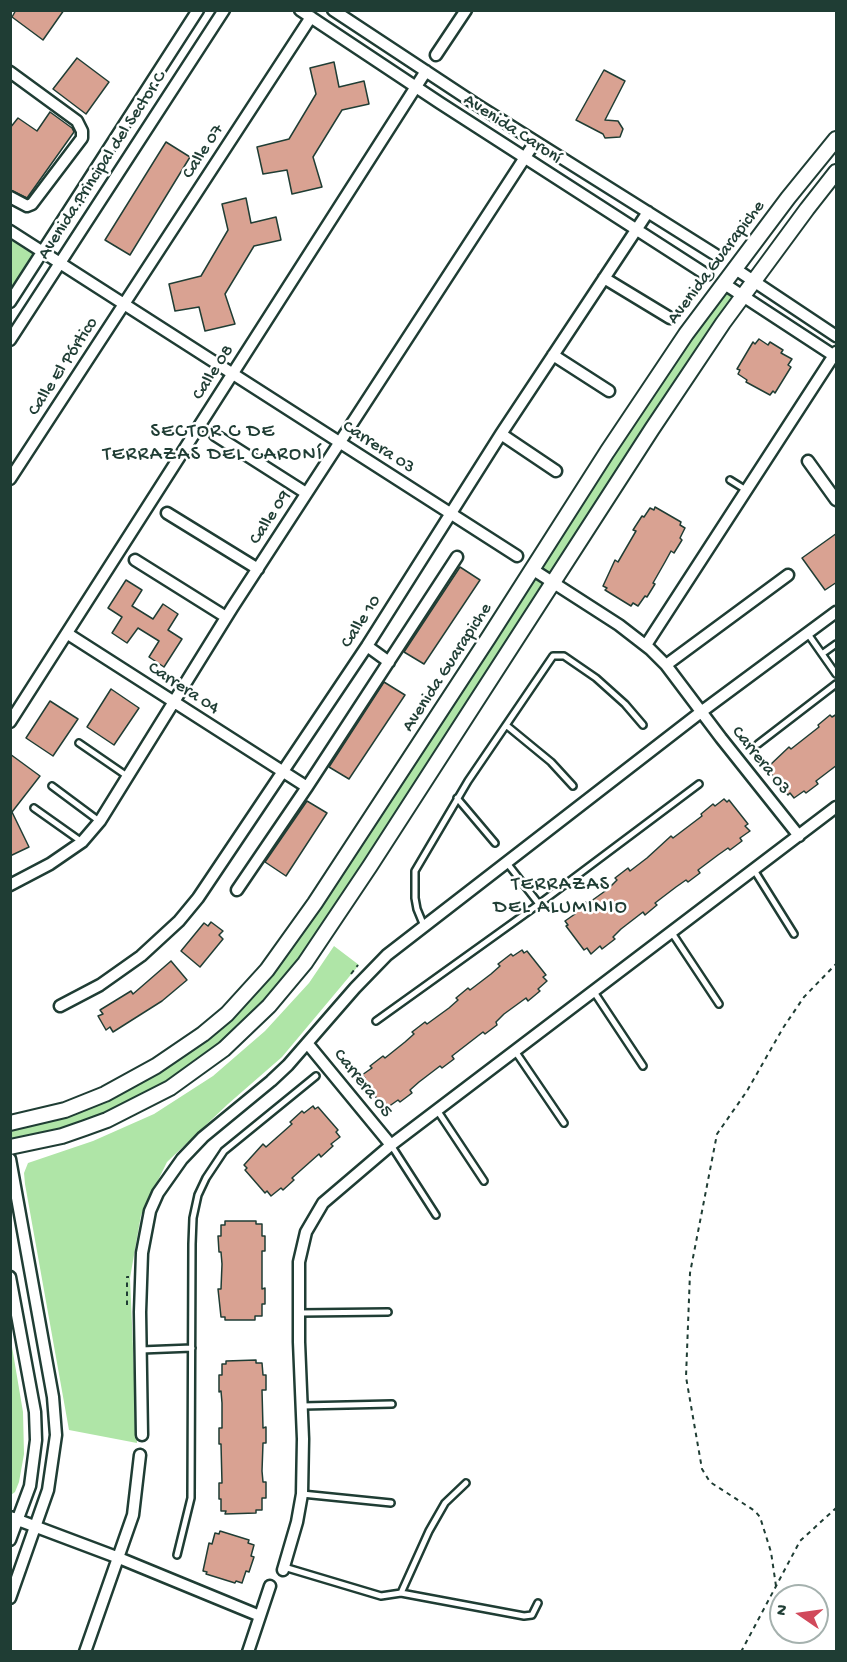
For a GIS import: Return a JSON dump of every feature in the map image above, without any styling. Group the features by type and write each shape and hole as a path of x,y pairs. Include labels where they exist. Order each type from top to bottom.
{"street":[{"name":"Avenida Principal del Sector C","path":"10,302 198,10"},
{"name":"Avenida Principal del Sector C","path":"10,340 224,10"},
{"name":"Avenida Caroní","path":"300,10 706,275"},
{"name":"Avenida Caroní","path":"333,10 535,142 716,255"},
{"path":"436,55 466,10"},
{"name":"Calle 07","path":"125,304 311,17"},
{"path":"10,72 77,121 82,131 82,138 32,204 27,206 10,196"},
{"name":"Calle 08","path":"10,722 426,72"},
{"name":"Avenida Guarapiche","path":"10,1123 65,1110 105,1094 178,1052 203,1034 243,996 278,955 309,912 651,385 734,268 837,139"},
{"name":"Calle 09","path":"10,885 50,864 82,842 100,821 226,617 535,142"},
{"path":"10,1147 62,1136 86,1128 107,1120 170,1088 224,1049 269,1006 304,963 370,866 652,429 742,297 837,172"},
{"name":"Calle 10","path":"60,1006 120,972 141,956 179,921 198,898 367,646 501,434 648,212"},
{"name":"Carrera 03","path":"10,231 517,556"},
{"path":"734,268 837,336"},
{"path":"604,278 670,318"},
{"path":"646,645 836,355 723,284"},
{"name":"Calle El Pórtico","path":"10,479 125,304"},
{"path":"553,355 609,391"},
{"path":"501,434 556,471"},
{"path":"215,435 306,494"},
{"path":"808,461 837,500"},
{"path":"167,513 258,569"},
{"path":"237,890 457,557"},
{"path":"135,561 226,617"},
{"name":"Carrera 03","path":"532,569 619,624 646,645 666,665 799,836"},
{"path":"666,665 789,575"},
{"path":"142,1435 142,1253 150,1211 158,1193 182,1159 203,1137 271,1082 374,968 424,926 701,712 837,612"},
{"name":"Carrera 04","path":"68,634 307,787"},
{"path":"367,646 389,662"},
{"path":"284,1569 302,1494 299,1262 306,1232 323,1203 391,1145 837,807"},
{"name":"Carrera 05","path":"308,1043 391,1145"},
{"path":"10,1159 56,1435 52,1472 36,1526 10,1598"},
{"path":"10,1277 36,1423 30,1486 14,1518 10,1540"},
{"path":"86,1652 133,1515 140,1455"},
{"path":"14,1518 260,1616"},
{"path":"248,1652 270,1586"}],"lane":[{"path":"730,480 746,490"},
{"path":"807,634 837,674"},
{"path":"822,654 837,644"},
{"path":"424,926 415,898 415,871 457,798 552,656 559,655 568,659 611,691 643,725"},
{"path":"758,744 837,684"},
{"path":"506,725 535,748 573,786"},
{"path":"79,743 128,776"},
{"path":"376,1021 539,904 699,784"},
{"path":"52,786 100,821"},
{"path":"457,798 495,843"},
{"path":"34,808 82,842"},
{"path":"507,862 539,904"},
{"path":"754,870 794,934"},
{"path":"672,933 719,1004"},
{"path":"594,992 643,1066"},
{"path":"514,1052 564,1123"},
{"path":"177,1556 191,1497 193,1218 201,1188 224,1151 316,1076"},
{"path":"437,1110 484,1181"},
{"path":"391,1145 436,1215"},
{"path":"299,1313 388,1312"},
{"path":"141,1350 192,1348"},
{"path":"302,1406 393,1404"},
{"path":"401,1593 429,1531 446,1503 466,1483"},
{"path":"302,1494 392,1503"},
{"path":"284,1569 381,1596 401,1593 524,1616 532,1615 538,1603"}],"path":[{"path":"776,1584 771,1552 760,1517 755,1511 710,1482 702,1469 686,1377 690,1273 717,1134 804,997 837,964"},
{"path":"777,1584 800,1541 837,1508"},
{"path":"741,1652 769,1599"}],"green space":[{"path":"11,231 43,251 11,302"},
{"path":"723,283 742,297 370,866 248,1028 135,1106 11,1147 11,1123 45,1115 178,1052 267,970"},
{"path":"334,946 359,965 282,1057 167,1162 141,1215 130,1278 137,1443 69,1430 25,1184 24,1173 28,1163 93,1141 154,1114 213,1076 265,1031 309,983"},
{"path":"11,1341 23,1412 24,1454 19,1482 15,1492 11,1495"}],"building":[{"path":"16,10 64,10 43,40 12,17"},
{"path":"77,58 109,82 86,114 53,89"},
{"path":"334,62 339,87 364,81 369,104 342,110 313,157 322,187 292,194 287,170 263,174 257,147 289,139 316,94 310,68"},
{"path":"604,70 625,81 605,120 618,121 623,129 620,137 605,138 603,134 576,120"},
{"path":"50,112 74,132 27,198 10,190 10,128 18,118 37,131"},
{"path":"166,142 190,157 130,255 105,240"},
{"path":"246,198 251,223 276,217 281,240 254,246 225,294 235,324 205,331 199,307 175,311 169,284 201,276 228,230 222,204"},
{"path":"759,339 768,345 770,342 783,350 781,353 792,359 788,365 791,367 775,393 773,391 770,395 746,382 747,380 738,374 740,370 737,369 753,342 755,344"},
{"path":"655,507 681,522 680,525 685,528 680,538 682,540 674,553 671,551 647,597 645,596 638,606 633,603 631,606 605,590 607,588 603,586 615,560 618,562 642,516 644,517 650,508 654,510"},
{"path":"837,533 837,582 825,590 802,558"},
{"path":"460,567 480,580 424,664 404,652"},
{"path":"126,580 142,590 132,606 153,619 163,604 178,614 168,630 182,639 164,667 149,657 159,641 138,628 127,643 112,633 122,617 108,608"},
{"path":"384,682 405,695 349,779 329,767"},
{"path":"111,689 139,708 114,745 87,727"},
{"path":"50,701 78,719 53,756 26,738"},
{"path":"837,714 837,765 816,781 818,784 806,793 804,791 794,798 790,793 788,795 769,771 771,769 769,766 789,747 791,749 819,727 818,725 830,715 832,717"},
{"path":"10,754 40,776 12,812 29,847 10,856"},
{"path":"724,799 727,802 729,800 748,824 745,826 750,831 740,838 742,841 730,850 728,848 698,870 700,873 688,882 686,880 655,903 657,905 645,915 643,912 621,929 613,937 615,939 602,949 600,946 591,954 587,948 584,950 566,926 568,925 565,921 575,914 573,912 608,889 617,880 615,878 628,868 630,871 671,836 673,838 702,816 701,814 713,804 715,806"},
{"path":"307,801 327,813 286,876 265,862"},
{"path":"211,922 223,931 219,935 223,939 200,967 181,951 204,923 208,926"},
{"path":"522,950 524,953 527,951 546,975 543,977 547,981 538,989 540,991 528,1001 526,998 504,1014 496,1022 497,1025 485,1034 483,1032 452,1056 454,1059 442,1068 440,1066 419,1082 410,1090 412,1093 400,1102 398,1100 388,1107 384,1102 381,1104 363,1080 365,1078 362,1075 372,1068 370,1066 383,1056 385,1058 425,1022 427,1024 449,1008 458,1000 456,998 491,974 500,966 498,964 511,954 513,956"},
{"path":"171,961 187,980 162,1001 113,1032 110,1027 106,1030 98,1016 103,1014 100,1010 131,991 133,994"},
{"path":"313,1106 315,1109 318,1107 338,1130 336,1132 340,1137 321,1157 319,1154 292,1178 294,1180 283,1190 281,1188 271,1196 267,1191 265,1193 245,1170 247,1168 244,1165 263,1144 266,1147 292,1124 290,1122 302,1111 304,1113"},
{"path":"225,1221 256,1221 256,1224 262,1224 262,1236 265,1236 265,1251 262,1251 262,1289 265,1288 265,1304 262,1304 262,1316 255,1316 255,1320 225,1320 225,1317 221,1317 218,1289 221,1289 222,1264 218,1236 221,1236 221,1225 225,1225"},
{"path":"256,1360 256,1363 262,1363 263,1375 266,1375 266,1390 262,1390 263,1428 266,1427 266,1443 263,1443 262,1471 263,1482 266,1482 266,1498 262,1498 262,1510 256,1510 256,1513 225,1514 226,1511 221,1511 221,1499 219,1499 219,1483 222,1483 219,1428 222,1428 222,1403 221,1391 219,1392 219,1375 222,1375 222,1364 226,1364 226,1361"},
{"path":"220,1531 249,1540 248,1543 254,1545 251,1556 254,1557 242,1583 236,1581 235,1583 203,1571 209,1543 212,1544 215,1533 219,1534"}],"district":[{"name":"SECTOR C DE TERRAZAS DEL CARONÍ","path":"213,444"},
{"name":"TERRAZAS DEL ALUMINIO","path":"561,898"}]}
